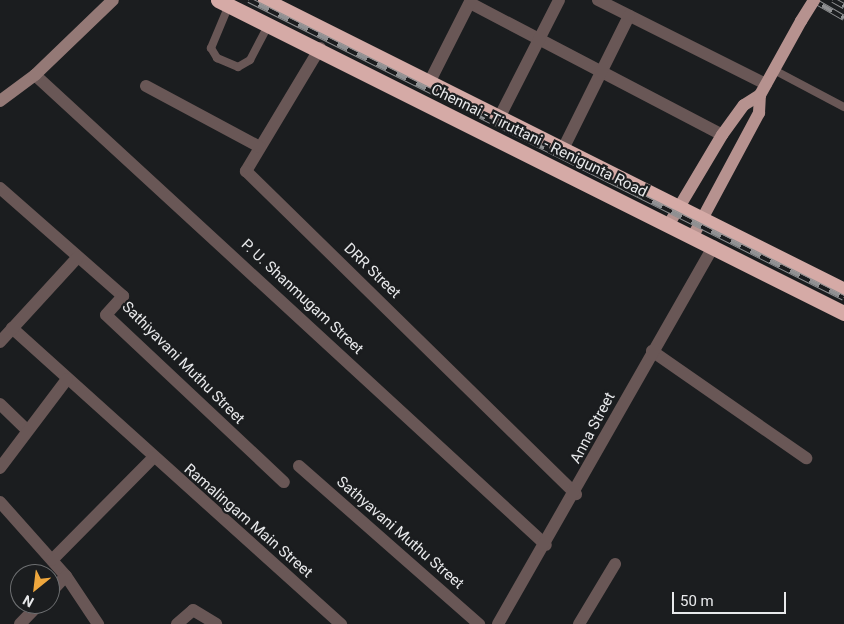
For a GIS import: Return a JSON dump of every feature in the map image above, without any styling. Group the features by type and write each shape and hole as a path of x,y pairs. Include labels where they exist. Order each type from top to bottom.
{"highway":[{"name":"Chennai - Tiruttani - Renigunta Road","path":"265,0 844,290"},
{"name":"Chennai - Tiruttani - Renigunta Road","path":"226,2 320,48 529,158 714,246 844,313"},
{"path":"529,158 540,138"}],"main road":[{"path":"693,236 759,114 763,90 814,0"},
{"path":"668,224 722,135 744,105 763,90"}],"street":[{"path":"0,101 35,75 113,0"},
{"path":"500,118 559,0"},
{"path":"598,0 763,90"},
{"path":"430,81 471,1 722,135"},
{"path":"562,150 629,16"},
{"name":"DRR Street","path":"320,48 246,171 576,494"},
{"name":"P. U. Shanmugam Street","path":"35,75 546,545"},
{"path":"146,86 260,147"},
{"name":"Sathiyavani Muthu Street","path":"0,188 123,296 106,315 284,482"},
{"name":"Anna Street","path":"498,624 576,494 652,351 714,246"},
{"path":"0,342 78,257"},
{"path":"0,468 67,379 12,328"},
{"path":"652,351 806,458"},
{"name":"Ramalingam Main Street","path":"67,379 134,442 341,624"},
{"path":"0,404 28,430"},
{"path":"52,560 153,458"},
{"name":"Sathyavani Muthu Street","path":"299,466 479,624"},
{"path":"0,502 66,576 98,624"},
{"path":"579,624 615,564"},
{"path":"60,582 66,576"},
{"path":"177,624 193,610 216,624"},
{"path":"20,624 30,614"}],"lane":[{"path":"226,2 211,48 217,58 238,67 250,60 269,24"},
{"path":"774,70 844,107"}],"railway":[{"path":"249,0 844,298"},
{"path":"813,0 844,18"},
{"path":"833,0 844,6"}]}
